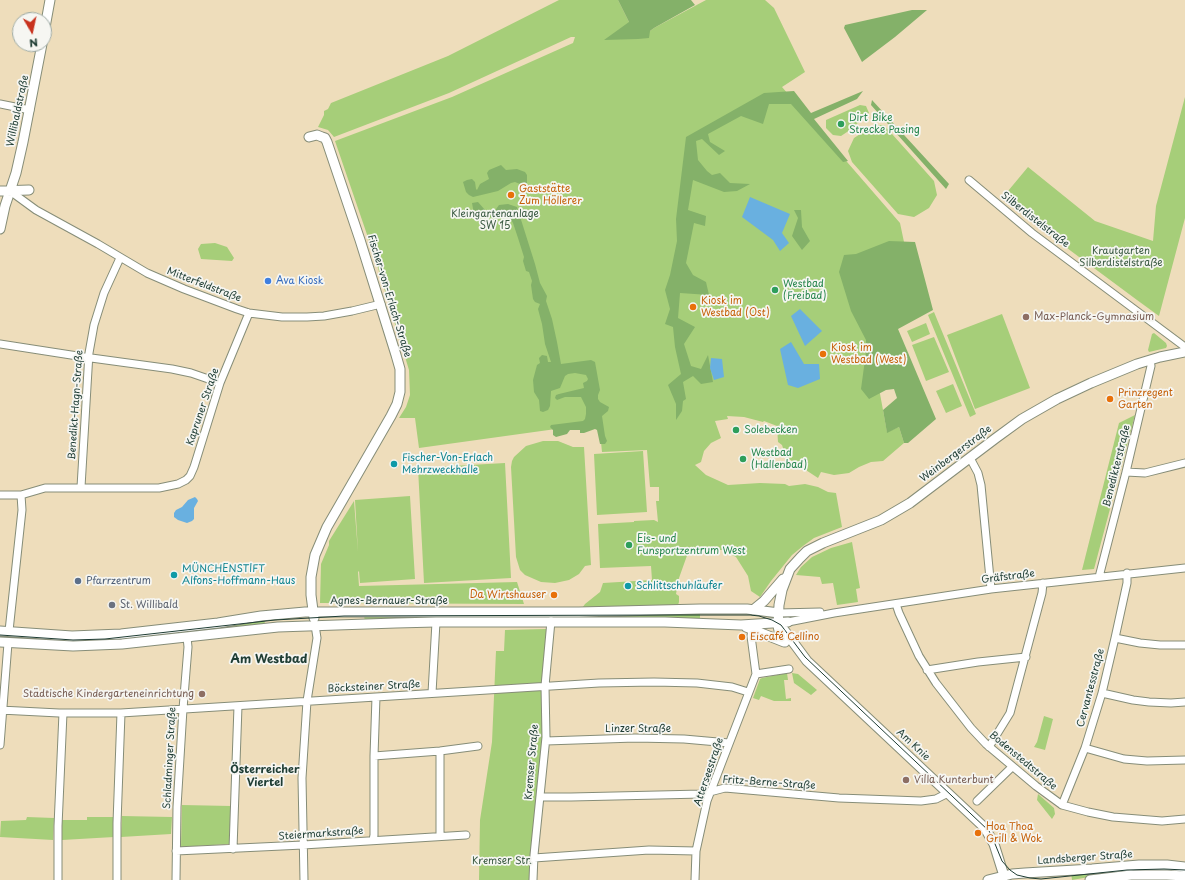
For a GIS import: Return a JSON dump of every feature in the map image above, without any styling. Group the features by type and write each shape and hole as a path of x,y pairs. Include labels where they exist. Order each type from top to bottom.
{"main road":[{"path":"48,12 50,0"},
{"name":"Willibaldstraße","path":"0,229 5,206 16,174 41,52"},
{"name":"Fischer-von-Erlach-Straße","path":"309,137 317,135 325,138 359,236 400,369 400,392 397,404 322,536 315,555 311,576 311,594 316,625"},
{"path":"0,191 29,190"},
{"name":"Weinbergerstraße","path":"775,623 779,613 782,590 788,574 800,558 811,549 881,520 910,503 1022,419 1057,399 1091,383 1150,360 1185,352"},
{"path":"754,610 788,574"},
{"name":"Agnes-Bernauer-Straße","path":"5,631 72,636 121,634 218,623 261,616 314,612 579,612 700,609 754,610 779,613"},
{"path":"779,613 788,622"},
{"name":"Agnes-Bernauer-Straße","path":"4,643 89,646 122,644 278,627 316,625 551,621 665,622 741,625 788,622"},
{"path":"775,623 785,642"},
{"name":"Am Knie","path":"775,623 807,661 948,793 987,832 994,844 999,860 1000,878"},
{"name":"Agnes-Bernauer-Straße","path":"741,625 770,635"},
{"name":"Am Knie","path":"770,635 785,642 801,653"},
{"name":"Landsberger Straße","path":"988,880 1139,865 1185,866"},
{"name":"Landsberger Straße","path":"1090,880 1143,875 1185,876"}],"street":[{"path":"0,104 30,110"},
{"name":"Silberdistelstraße","path":"969,180 1032,233 1185,347"},
{"name":"Mitterfeldstraße","path":"10,191 36,210 161,280 206,298 249,312 282,317 307,317 338,314 380,304"},
{"name":"Benedikt-Hagn-Straße","path":"81,487 88,358 94,325 104,293 120,258"},
{"name":"Kapruner Straße","path":"0,495 21,495 46,488 159,488 178,484 186,480 190,476 194,467 220,383 249,312"},
{"path":"0,344 172,369 191,373 220,383"},
{"name":"Benedikterstraße","path":"1099,577 1152,366 1150,360"},
{"path":"970,458 978,473 982,485 991,589"},
{"path":"1126,472 1145,473 1185,463"},
{"path":"5,631 22,510 21,495"},
{"name":"Gräfstraße","path":"788,622 834,613 991,589 1185,568"},
{"name":"Cervantesstraße","path":"1062,805 1085,748 1102,693 1127,583 1127,574"},
{"path":"989,747 1010,713 1026,657 1042,593 1043,583"},
{"name":"Bodenstedtstraße","path":"896,604 919,656 927,670 971,728 989,747 1012,767 1062,805 1113,817 1162,821 1185,819"},
{"name":"Gräfstraße","path":"779,613 834,613"},
{"name":"Kremser Straße","path":"533,880 546,741 545,686 551,621"},
{"path":"432,693 436,622"},
{"path":"304,880 302,778 307,701 317,638 316,625"},
{"path":"752,629 751,636 756,674 789,668"},
{"name":"Schladminger Straße","path":"176,880 178,800 188,647 187,637"},
{"path":"1115,638 1160,645 1185,645"},
{"path":"0,744 4,643"},
{"path":"927,670 978,662 1026,657"},
{"name":"Atterseestraße","path":"695,880 696,851 707,801 756,674"},
{"name":"Böcksteiner Straße","path":"1,711 121,713 599,683 697,683 732,687 748,692"},
{"path":"1102,693 1149,702 1185,702"},
{"path":"373,840 376,697"},
{"path":"234,849 238,706"},
{"path":"58,880 58,826 63,713"},
{"path":"117,880 117,823 121,713"},
{"name":"Linzer Straße","path":"546,741 635,738 684,739 729,743"},
{"path":"374,756 440,751 478,746"},
{"path":"1085,748 1124,759 1147,761 1185,760"},
{"path":"440,751 440,836"},
{"path":"977,801 1012,767"},
{"name":"Fritz-Berne-Straße","path":"540,797 702,794 725,788 839,798 922,801 936,798 948,793"},
{"name":"Steiermarkstraße","path":"176,851 303,846 373,840 466,835"},
{"path":"534,858 649,850 696,851"}],"green space":[{"name":"Kleingartenanlage SW 15","path":"559,0 618,0 629,22 650,31 706,0 765,0 774,8 805,72 782,87 900,223 904,242 874,361 887,432 899,427 904,443 883,461 871,462 849,473 834,475 821,472 818,478 786,457 782,445 778,442 777,426 764,421 744,417 727,416 728,419 715,421 721,438 711,443 704,451 701,462 695,465 706,475 728,485 760,483 785,484 789,486 805,484 818,487 828,492 836,493 842,527 814,538 792,555 760,597 751,591 748,576 736,557 722,550 689,550 679,578 676,594 679,596 677,608 580,611 585,604 600,592 603,583 652,580 651,566 600,568 598,524 654,520 658,522 656,501 659,501 659,487 650,487 647,450 602,452 599,423 419,448 415,418 399,418 406,407 410,395 409,370 374,255 335,141 452,97 573,43 575,37 571,37 449,93 334,137 328,130 318,127 324,115 324,111 328,109 331,103 448,56"},
{"path":"618,0 691,0 695,5 654,28 650,31 649,38 604,40 629,22"},
{"path":"912,10 927,10 862,62 844,28 845,25"},
{"path":"794,91 811,113 863,91 857,99 814,119 848,161 843,162 791,104 769,104 763,124 741,116 708,134 710,142 725,151 719,155 702,139 696,141 698,160 712,175 720,173 730,183 750,184 737,191 724,192 693,180 688,210 706,216 705,226 694,223 686,263 693,275 706,282 709,295 680,293 678,318 695,327 684,344 691,366 701,369 708,355 713,382 701,384 693,376 683,382 686,399 683,401 682,411 676,420 676,404 668,385 681,374 675,347 673,327 665,324 670,309 665,290 670,275 677,241 676,219 686,137 764,93"},
{"name":"Krautgarten Silberdistelstraße","path":"1185,97 1185,218 1159,316 1071,251 1003,197 1028,167 1095,221 1153,241 1156,206"},
{"path":"872,100 949,184 946,189 871,105"},
{"name":"Dirt Bike Strecke Pasing","path":"860,105 866,106 869,113 850,130 841,136 833,135 826,128 826,120"},
{"path":"874,125 884,125 934,181 937,195 929,208 914,217 898,214 852,162 848,151 854,138"},
{"path":"501,165 506,170 517,169 525,172 527,175 527,184 525,186 515,182 498,191 473,197 466,192 463,182 472,179 475,182 477,190 480,184 489,179 487,173 489,170"},
{"path":"478,202 485,210 490,212 494,212 499,205 508,204 517,207 540,283 547,296 546,301 552,319 561,364 591,360 595,362 600,390 598,399 600,402 609,407 608,411 602,416 607,441 605,444 600,444 597,430 595,429 584,433 580,433 580,430 570,430 567,434 556,437 553,435 553,430 550,427 551,425 583,421 585,419 586,407 581,397 565,397 557,400 555,398 556,395 584,388 583,383 588,379 586,375 575,373 565,376 560,388 551,391 550,406 548,410 543,412 540,411 539,400 534,392 533,380 537,365 540,363 539,358 542,355 547,356 548,362 551,362 545,344 538,309 540,304 535,302 533,299 531,285 532,281 529,272 526,271 523,261 524,257 513,223 508,215 503,214 483,218 478,217 474,214 472,203"},
{"path":"794,210 801,210 802,227 810,241 802,250 792,236 798,218"},
{"path":"889,241 915,242 933,310 898,329 936,419 908,443 904,443 899,427 887,433 883,410 897,398 894,389 886,390 869,399 861,389 866,352 866,340 851,311 839,272 844,255 856,254"},
{"path":"215,243 227,247 234,258 232,261 201,259 198,249 201,244"},
{"path":"934,312 976,414 970,417 928,315"},
{"path":"1002,314 1030,388 975,409 947,335"},
{"path":"926,323 930,334 912,342 907,331"},
{"path":"1154,333 1166,343 1167,346 1166,348 1149,352 1148,350 1152,334"},
{"path":"934,337 949,372 926,381 912,345"},
{"path":"953,384 962,406 946,413 936,391"},
{"path":"1135,415 1094,569 1082,570 1119,423"},
{"path":"543,441 558,441 573,447 584,447 591,565 585,566 579,574 569,580 555,583 541,582 525,575 520,570 516,557 511,467 512,461 514,457 526,446"},
{"path":"643,451 647,512 597,515 594,454"},
{"path":"505,463 511,578 424,583 418,468"},
{"path":"410,496 415,579 360,583 359,571 359,586 517,582 524,604 320,603 321,564 329,545 329,541 354,501 358,552 355,500"},
{"path":"852,542 860,588 856,589 858,602 837,605 833,583 822,584 820,577 796,575 801,567 812,557 831,548"},
{"path":"700,611 700,621 365,622 364,615"},
{"path":"264,618 265,624 112,643 16,642 17,634 41,637"},
{"name":"Kremser Str.","path":"546,629 548,631 542,686 542,743 529,880 479,880 480,820 492,742 496,651 504,651 505,630"},
{"path":"787,673 788,680 784,680 786,699 791,698 791,701 774,701 761,696 759,700 753,698 760,679"},
{"path":"792,673 798,674 817,690 811,695 794,683"},
{"path":"1044,716 1053,719 1045,750 1034,747 1037,742"},
{"path":"1038,794 1054,808 1055,814 1052,819 1037,800"},
{"path":"182,805 231,806 229,844 181,847"},
{"path":"122,816 172,817 171,834 121,837"},
{"path":"27,817 54,818 53,840 0,837 1,821 26,820"},
{"path":"87,817 114,817 114,837 62,840 62,820 87,820"},
{"path":"1127,868 1185,869 1185,874 1089,877 1072,880 1071,872"}],"water":[{"path":"750,197 790,214 782,233 789,243 780,251 773,240 742,217"},
{"path":"800,309 822,331 805,346 791,316"},
{"path":"791,342 804,364 819,364 820,379 798,388 788,385 780,349"},
{"path":"711,358 722,359 724,377 714,380 710,368"},
{"path":"195,497 198,501 194,508 194,519 192,521 187,523 174,517 176,510 182,507 188,500"}],"tram line":[{"path":"0,635 73,640 105,639 275,620 344,616 759,616 772,620 781,625 805,657 989,831 1002,861 1017,875 1041,879 1127,870 1185,870"}],"place":[{"name":"Dirt Bike Strecke Pasing","path":"841,124"},
{"name":"Gaststätte Zum Höllerer","path":"511,195"},
{"name":"Ava Kiosk","path":"268,281"},
{"name":"Westbad (Freibad)","path":"775,290"},
{"name":"Kiosk im Westbad (Ost)","path":"693,307"},
{"name":"Max-Planck-Gymnasium","path":"1026,317"},
{"name":"Kiosk im Westbad (West)","path":"823,354"},
{"name":"Prinzregent Garten","path":"1110,399"},
{"name":"Solebecken","path":"736,430"},
{"name":"Westbad (Hallenbad)","path":"743,459"},
{"name":"Fischer-Von-Erlach Mehrzweckhalle","path":"394,464"},
{"name":"Eis- und Funsportzentrum West","path":"629,545"},
{"name":"MÜNCHENSTIFT Alfons-Hoffmann-Haus","path":"174,575"},
{"name":"Pfarrzentrum","path":"78,581"},
{"name":"Schlittschuhläufer","path":"628,586"},
{"name":"Da Wirtshauser","path":"554,595"},
{"name":"St. Willibald","path":"112,605"},
{"name":"Eiscafé Cellino","path":"742,637"},
{"name":"Städtische Kindergarteneinrichtung","path":"202,694"},
{"name":"Villa Kunterbunt","path":"906,780"},
{"name":"Hoa Thoa Grill & Wok","path":"978,833"}],"district":[{"name":"Am Westbad","path":"269,660"},
{"name":"Österreicher Viertel","path":"265,776"}]}
